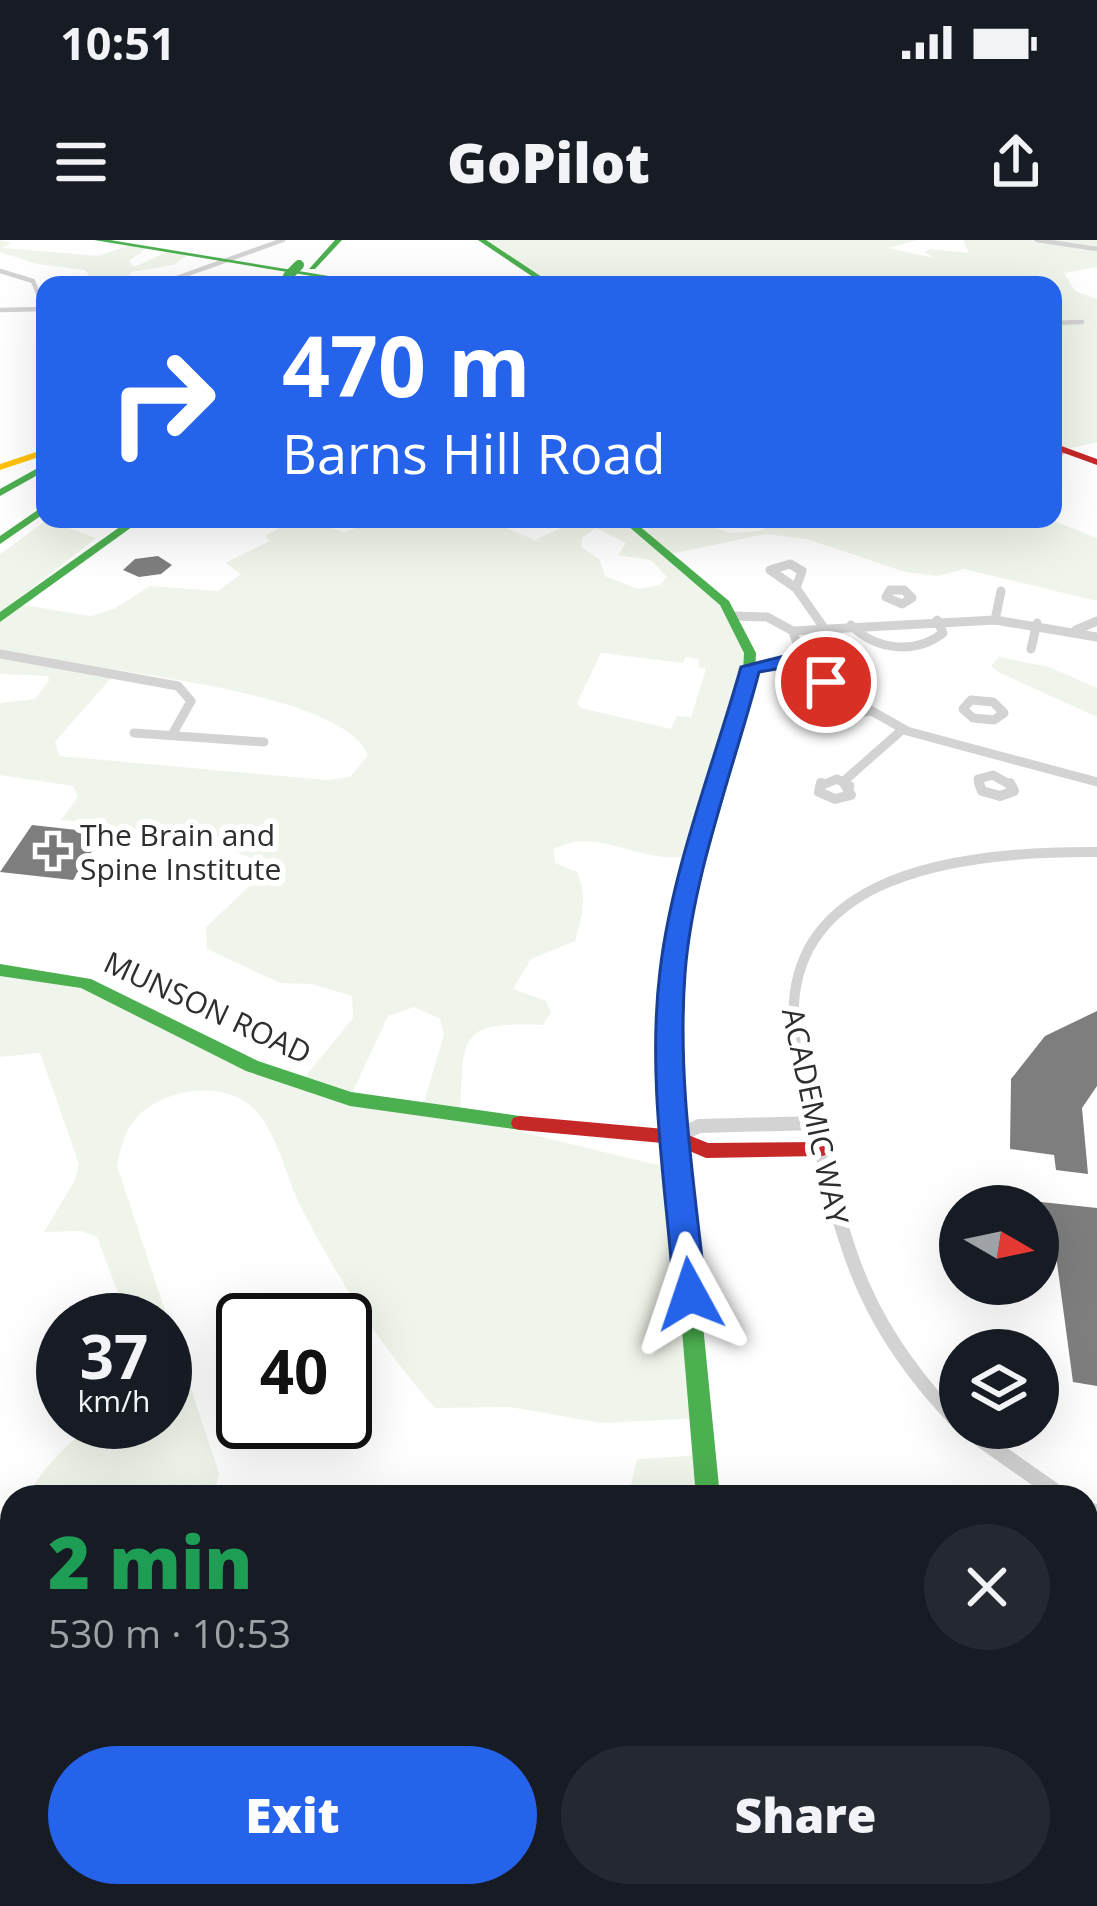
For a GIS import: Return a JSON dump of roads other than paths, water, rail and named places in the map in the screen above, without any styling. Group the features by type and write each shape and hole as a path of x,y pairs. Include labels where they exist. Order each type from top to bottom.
{"main road":[{"path":"97,240 326,276"},
{"path":"296,276 325,240"},
{"path":"296,276 339,240"},
{"path":"481,240 536,276"},
{"path":"1062,453 1097,462"},
{"path":"0,467 36,455"},
{"path":"0,493 36,472"},
{"path":"0,528 36,510"},
{"path":"0,541 36,513"},
{"path":"0,618 125,528"},
{"path":"636,528 705,584 735,616 751,667 677,942 669,1028 708,1485"},
{"name":"MUNSON ROAD","path":"0,970 85,983 252,1066 350,1099 460,1118 676,1137 706,1151 821,1149"}],"street":[{"path":"186,276 283,240"},
{"path":"1036,240 1097,249"},
{"path":"0,272 33,280 36,287"},
{"path":"0,310 36,309"},
{"path":"1062,323 1082,322"},
{"path":"796,588 824,628"},
{"path":"994,620 1001,591"},
{"path":"902,604 913,621"},
{"path":"735,616 767,617 793,631 994,620 1037,623 1097,637"},
{"path":"851,626 867,644 888,648 939,638 943,632 937,620"},
{"path":"1076,630 1097,621"},
{"path":"1031,649 1037,623"},
{"path":"784,662 798,647 793,631"},
{"path":"0,654 178,686 191,701 172,735"},
{"path":"751,667 784,662 902,729 1078,773 1097,782"},
{"path":"845,694 827,702 828,710 843,716 870,711"},
{"path":"971,747 981,720"},
{"path":"844,781 902,729"},
{"path":"134,733 264,742"},
{"path":"1002,776 1007,756"},
{"path":"1078,773 1097,769"},
{"name":"ACADEMIC WAY","path":"939,1403 915,1378 868,1312 841,1237 794,1032 791,994 802,954 824,924 876,890 947,864 1024,852 1097,852"},
{"name":"MUNSON ROAD","path":"676,1137 707,1126 816,1123"},
{"name":"ACADEMIC WAY","path":"995,1449 1046,1485"}],"place":[{"name":"The Brain and Spine Institute","path":"53,851"}]}
